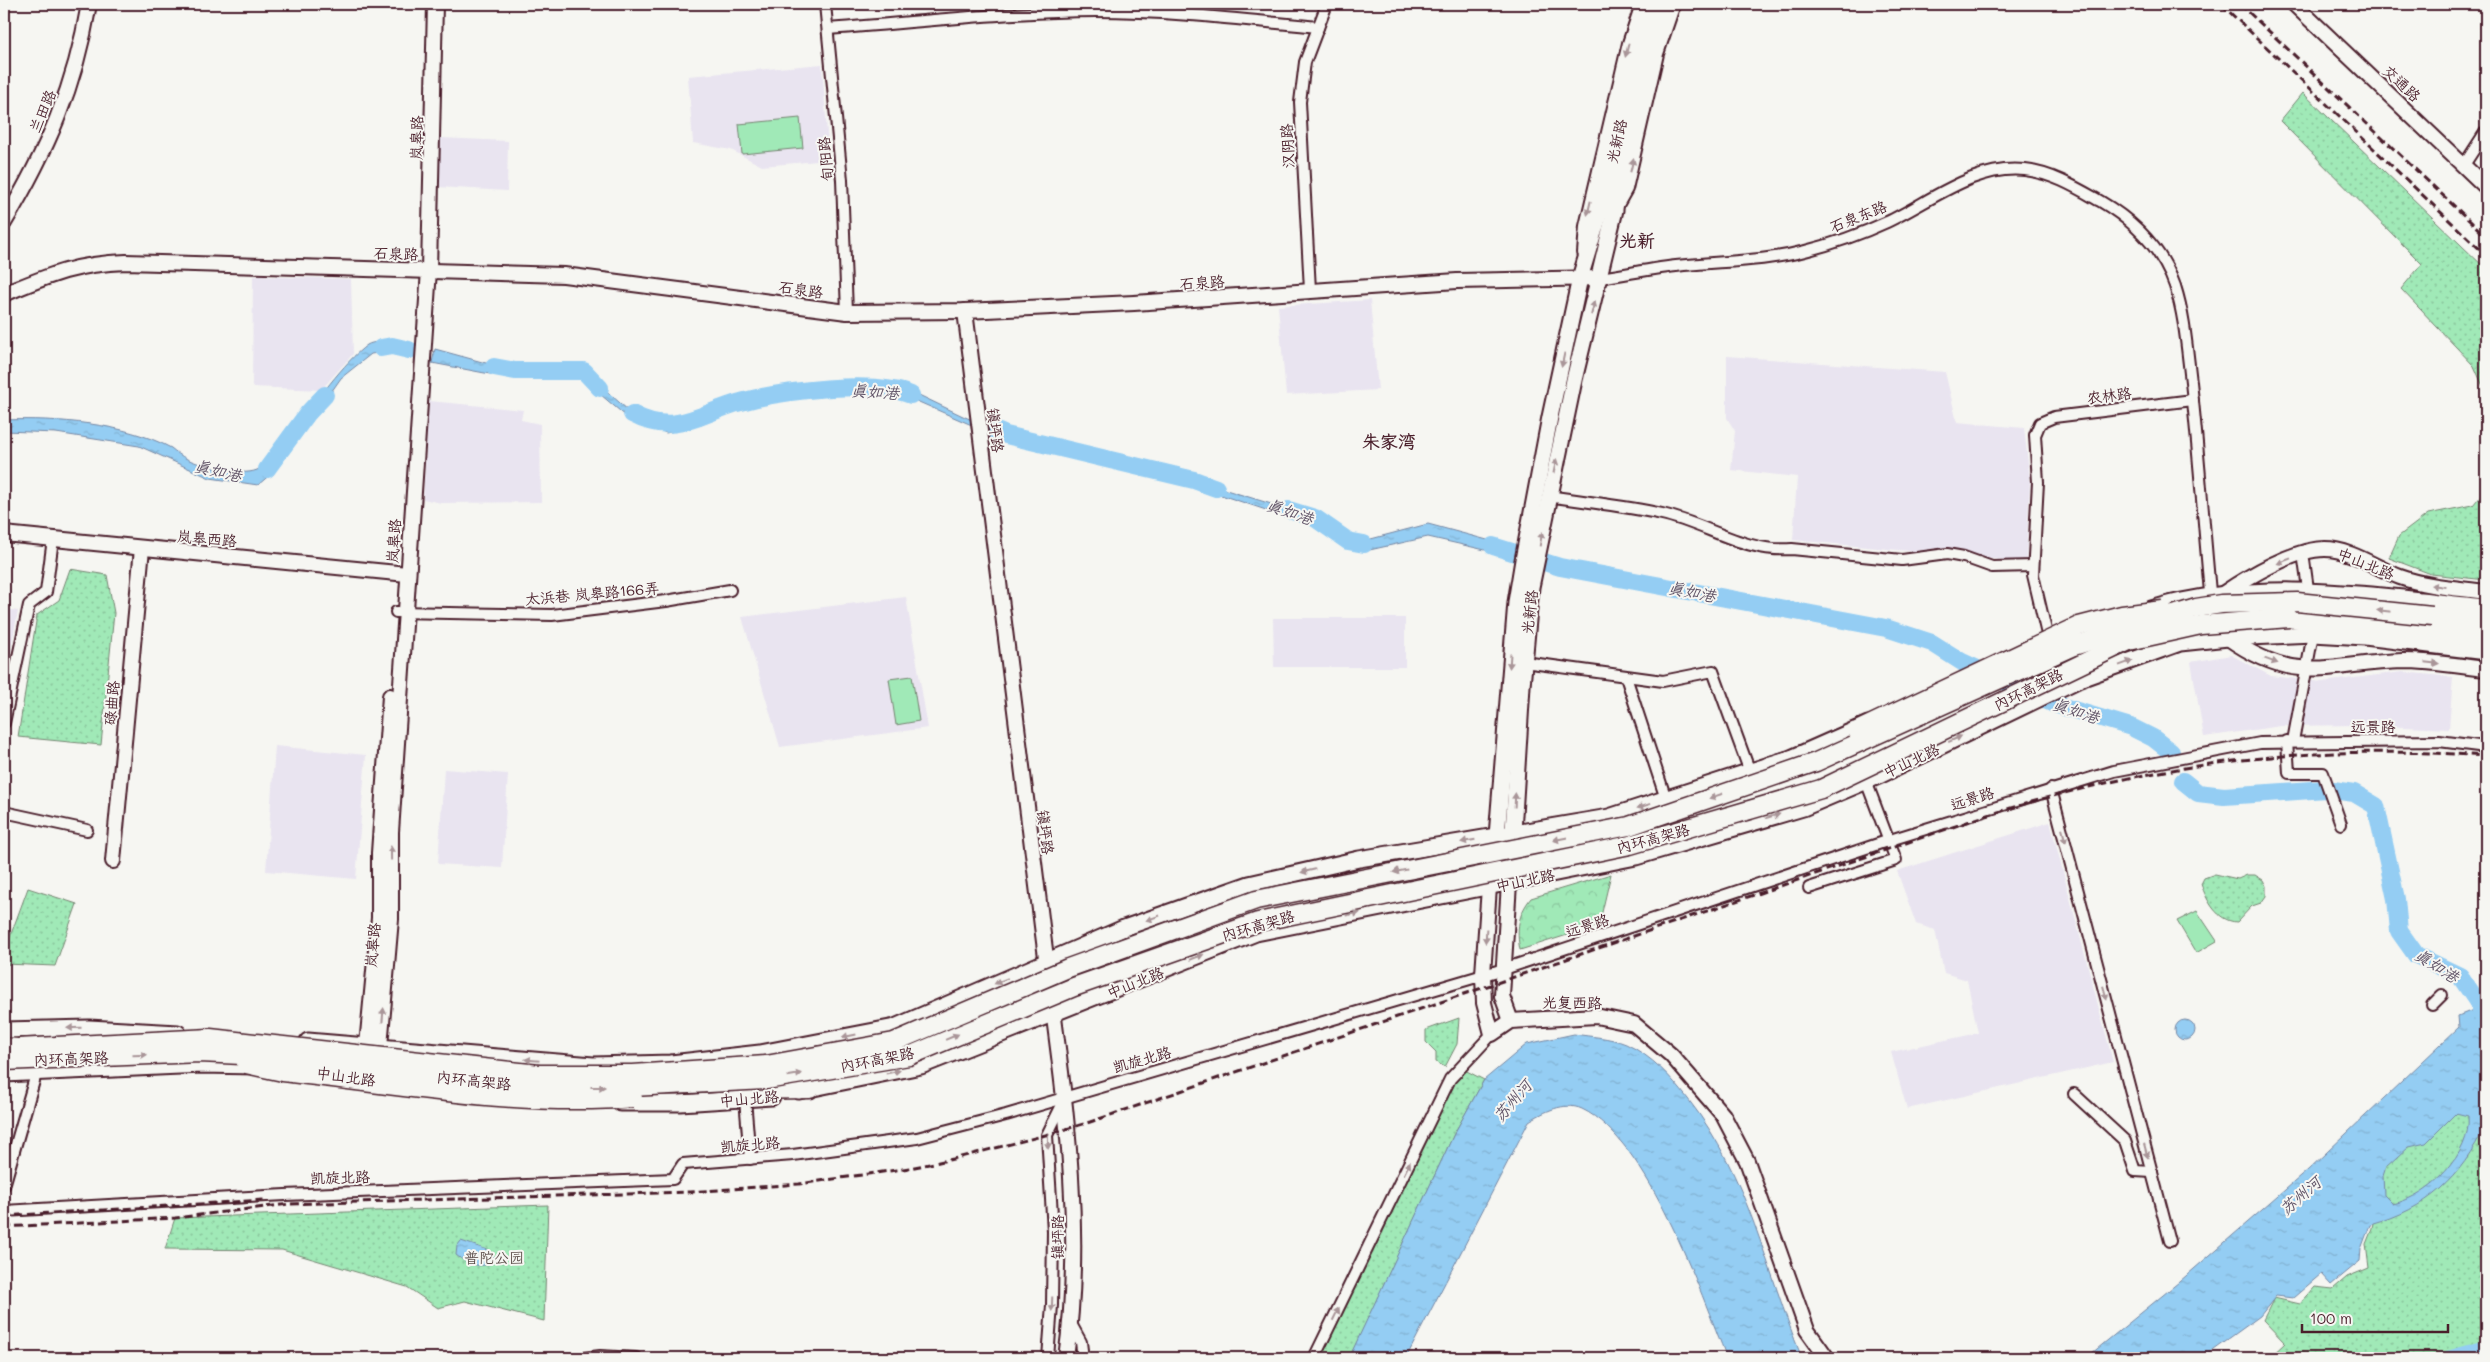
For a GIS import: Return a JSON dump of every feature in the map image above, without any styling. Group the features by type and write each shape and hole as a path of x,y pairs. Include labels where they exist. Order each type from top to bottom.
{"highway":[{"name":"内环高架路","path":"8,1048 210,1038 539,1074 633,1074 766,1065 894,1042 1068,968 1256,900 1628,826 1816,762 2071,647 2196,608 2218,597 2297,602 2486,622"},
{"path":"1769,766 1809,754 2079,626 2122,615 2218,597"},
{"name":"内环高架路","path":"4,1061 200,1053 281,1057 440,1077 542,1087 632,1087 766,1080 909,1056 1074,987 1258,922 1630,845 1822,789 2129,641 2201,625 2289,618 2486,638"},
{"path":"200,1053 283,1072 527,1099 589,1101 810,1089"}],"main road":[{"name":"兰田路","path":"4,223 38,162 61,111 70,86 90,4"},
{"name":"岚皋路","path":"425,270 428,4"},
{"name":"岚皋路","path":"370,1080 374,1045 379,918 379,853 400,612 425,270 435,4"},
{"name":"光新路","path":"1539,512 1549,496 1574,380 1600,278 1615,210 1618,158 1637,49 1652,4"},
{"name":"光新路","path":"1492,1034 1484,1003 1488,888 1497,836 1512,641 1530,562 1580,278 1618,158 1648,52 1665,4"},
{"name":"交通路","path":"2294,4 2486,187"},
{"name":"石泉路","path":"4,294 48,275 98,263 564,274 847,312 965,311 1134,304 1457,281 1600,278"},
{"name":"镇坪路","path":"965,311 1046,962 1066,1097 1074,1230 1067,1356"},
{"name":"岚皋西路","path":"4,534 403,573"},
{"name":"碌曲路","path":"112,861 142,548"},
{"name":"中山北路","path":"2218,597 2269,566 2314,550 2333,550 2414,581 2486,592"},
{"name":"光新路","path":"1511,1021 1502,996 1524,662 1531,587 1530,562"},
{"name":"中山北路","path":"4,1030 89,1028 374,1045 593,1065 671,1063 760,1053 895,1027 1124,928 1249,884 1359,859 1609,817 1666,799 1791,758 2129,615 2178,601 2308,589 2486,607"},
{"name":"中山北路","path":"810,1089 921,1066 1256,933 1509,884 1636,857 1804,808 1866,781 2080,679 2180,643 2313,634 2486,652"},
{"path":"2221,639 2271,662 2306,670 2325,670 2417,661 2486,669"},
{"name":"光复西路","path":"1511,1021 1596,1016 1634,1024 1671,1054 1723,1115 1747,1161 1807,1330 1827,1358"},
{"path":"1492,1034 1511,1021"},
{"name":"中山北路","path":"4,1074 236,1065 274,1067 370,1080 615,1103 680,1103 742,1094"}],"street":[{"name":"旬阳路","path":"826,4 842,180 847,312"},
{"name":"汉阴路","path":"1310,290 1300,102 1305,62 1327,4"},
{"name":"光新路","path":"1580,278 1585,226 1628,43 1641,4"},
{"name":"光新路","path":"1615,210 1627,190 1658,54 1676,4"},
{"path":"828,29 1096,11 1199,16 1318,28"},
{"path":"2464,165 2486,131"},
{"name":"石泉东路","path":"1600,278 1675,266 1758,260 1805,251 1859,234 1886,223 1971,179 1998,170 2024,169 2052,176 2111,208 2139,230 2154,247 2174,283 2183,317 2193,400"},
{"path":"2193,400 2218,597 2221,639"},
{"name":"农林路","path":"2050,648 2035,586 2033,566 2038,482 2035,435 2040,423 2054,417 2193,400"},
{"path":"1549,496 1662,514 1718,533 1747,546 1775,551 1792,549 1902,560 1946,554 1964,557 1992,567 2033,566"},
{"path":"4,723 29,605 46,592 53,539"},
{"path":"2304,553 2308,589"},
{"name":"太浜巷 岚皋路166弄","path":"400,612 552,615 666,601 730,590"},
{"path":"2313,634 2290,741 2289,773 2324,773 2341,824"},
{"path":"1524,662 1663,681 1713,671 1750,772"},
{"path":"1626,676 1666,799"},
{"name":"远景路","path":"1484,974 1504,969 1890,840 2051,789 2123,769 2260,742 2439,741 2486,747"},
{"path":"1809,888 1896,860 1866,781"},
{"path":"2051,789 2170,1241"},
{"path":"4,812 87,830"},
{"name":"凯旋北路","path":"4,1211 285,1195 673,1179 683,1164 793,1155 917,1138 1006,1115 1484,974"},
{"path":"2432,1005 2442,995"},
{"path":"4,1186 49,1029"},
{"path":"1314,1358 1450,1079 1492,1034"},
{"path":"742,1094 750,1159"},
{"path":"2074,1094 2125,1141 2135,1171 2152,1172"},
{"path":"1048,1358 1052,1305 1053,1232 1047,1135 1066,1097"},
{"path":"1070,1322 1082,1342 1083,1358"},
{"path":"584,1358 600,1356 636,1358"}],"shaded area":[{"path":"822,64 829,160 762,166 731,150 693,143 688,76"},
{"path":"440,138 508,141 507,191 438,187"},
{"path":"253,276 351,279 353,354 321,390 252,387"},
{"path":"1370,300 1378,390 1286,395 1278,306"},
{"path":"1727,356 1945,372 1957,422 2024,428 2030,480 2026,562 1793,540 1797,477 1731,470 1735,431 1727,418"},
{"path":"429,401 523,410 521,420 540,424 541,502 441,503 423,499"},
{"path":"906,597 928,728 780,747 742,617"},
{"path":"4,609 18,611 4,686"},
{"path":"1273,618 1405,618 1405,667 1274,667"},
{"path":"2231,655 2271,676 2322,682 2402,672 2453,677 2449,729 2361,725 2281,726 2204,737 2191,662"},
{"path":"275,746 366,755 356,879 266,871"},
{"path":"444,769 508,774 502,868 438,864"},
{"path":"2050,822 2113,1062 1907,1109 1891,1052 1978,1033 1967,980 1944,973 1935,930 1916,924 1897,871"}],"green space":[{"path":"2303,93 2486,269 2486,393 2474,366 2401,289 2422,264 2280,121"},
{"path":"800,118 803,148 742,154 739,124"},
{"path":"2486,489 2486,580 2431,574 2389,558 2399,536 2428,514 2473,505"},
{"path":"70,569 107,575 114,613 101,745 18,737 37,615 59,600"},
{"path":"912,676 919,721 896,725 889,679"},
{"path":"1611,874 1599,925 1520,950 1519,922 1523,910 1531,898"},
{"path":"2215,874 2238,879 2247,875 2255,875 2263,880 2266,886 2266,896 2261,903 2252,906 2237,922 2230,921 2218,914 2214,909 2206,897 2201,884 2204,878"},
{"path":"28,888 77,904 55,966 4,964 4,944 7,945"},
{"path":"2197,911 2217,941 2196,953 2177,921"},
{"path":"1459,1018 1457,1044 1445,1067 1436,1062 1436,1052 1426,1042 1426,1030"},
{"path":"1461,1068 1484,1080 1454,1134 1357,1342 1349,1358 1319,1358"},
{"path":"2486,1087 2486,1358 2269,1358 2285,1343 2263,1320 2274,1298 2300,1304 2315,1287 2333,1289 2347,1277 2369,1268 2366,1244 2372,1229 2384,1164"},
{"name":"普陀公园","path":"548,1205 544,1321 465,1301 438,1308 407,1287 282,1250 165,1249 175,1218"}],"water":[{"path":"393,341 406,345 405,349 371,354 341,378 287,455 272,473 258,485 210,478 139,446 56,433 4,431 4,420 68,421 90,424 133,433 153,440 202,465 222,470 250,472 263,467 275,457 330,383 358,352 367,345 376,342"},
{"path":"435,349 515,371 584,371 629,411 667,427 800,388 861,384 900,386 965,417 1014,437 1194,480 1310,516 1343,537 1367,540 1428,524 1517,548 1516,557 1428,537 1365,551 1345,547 1311,525 1191,485 1013,443 889,389 861,387 801,392 785,399 732,412 701,425 666,433 627,417 581,378 511,378 432,363"},
{"name":"苏州河","path":"2486,994 2486,1126 2465,1161 2440,1189 2409,1210 2370,1225 2361,1249 2360,1261 2331,1285 2321,1274 2293,1298 2276,1296 2260,1316 2202,1358 2086,1358 2179,1282 2308,1170 2459,1027 2458,1016 2473,1010","holes":["2456,1113 2468,1116 2463,1145 2446,1171 2434,1183 2420,1192 2393,1204 2384,1195 2383,1176 2386,1167 2408,1147 2426,1143"]},
{"path":"2185,1020 2192,1023 2195,1030 2192,1037 2185,1040 2178,1037 2175,1030 2178,1023"},
{"name":"苏州河","path":"1574,1034 1613,1040 1635,1049 1660,1068 1688,1099 1709,1129 1727,1160 1742,1192 1802,1358 1727,1358 1687,1259 1670,1221 1650,1184 1629,1152 1606,1126 1582,1109 1568,1106 1548,1111 1529,1121 1406,1358 1349,1358 1454,1134 1484,1080 1527,1044"},
{"path":"461,1241 488,1250 497,1260 486,1265 471,1264 456,1255 457,1246"}],"waterway":[{"name":"真如港","path":"381,348 392,346 409,350"},
{"name":"真如港","path":"494,367 515,371 584,371 600,388"},
{"name":"真如港","path":"632,414 648,421 662,424 676,423 688,421 727,406 758,398 827,388 874,388 895,390 911,395"},
{"name":"真如港","path":"267,469 308,413 325,395"},
{"name":"真如港","path":"992,429 1006,435 1194,480 1216,488"},
{"name":"真如港","path":"1289,510 1315,518 1348,541 1364,544"},
{"name":"真如港","path":"1493,546 1560,567 1886,628 1932,643 1962,662 2054,704 2131,727 2153,738 2171,752"},
{"name":"真如港","path":"2183,781 2198,793 2224,796 2326,789 2354,793 2376,806 2396,899 2399,931 2416,955 2460,976 2479,1004 2486,1025"},
{"path":"2440,1358 2486,1345"}],"railway":[{"path":"2221,4 2486,255"},
{"path":"2240,4 2486,236"},
{"path":"4,1227 175,1218 290,1204 690,1192 799,1184 910,1168 953,1159 1090,1122 1979,818 2042,799 2105,783 2230,761 2292,755 2356,752 2486,756"},
{"path":"4,1216 265,1200"}],"district":[{"name":"光新","path":"1637,240"},
{"name":"朱家湾","path":"1389,441"}]}
